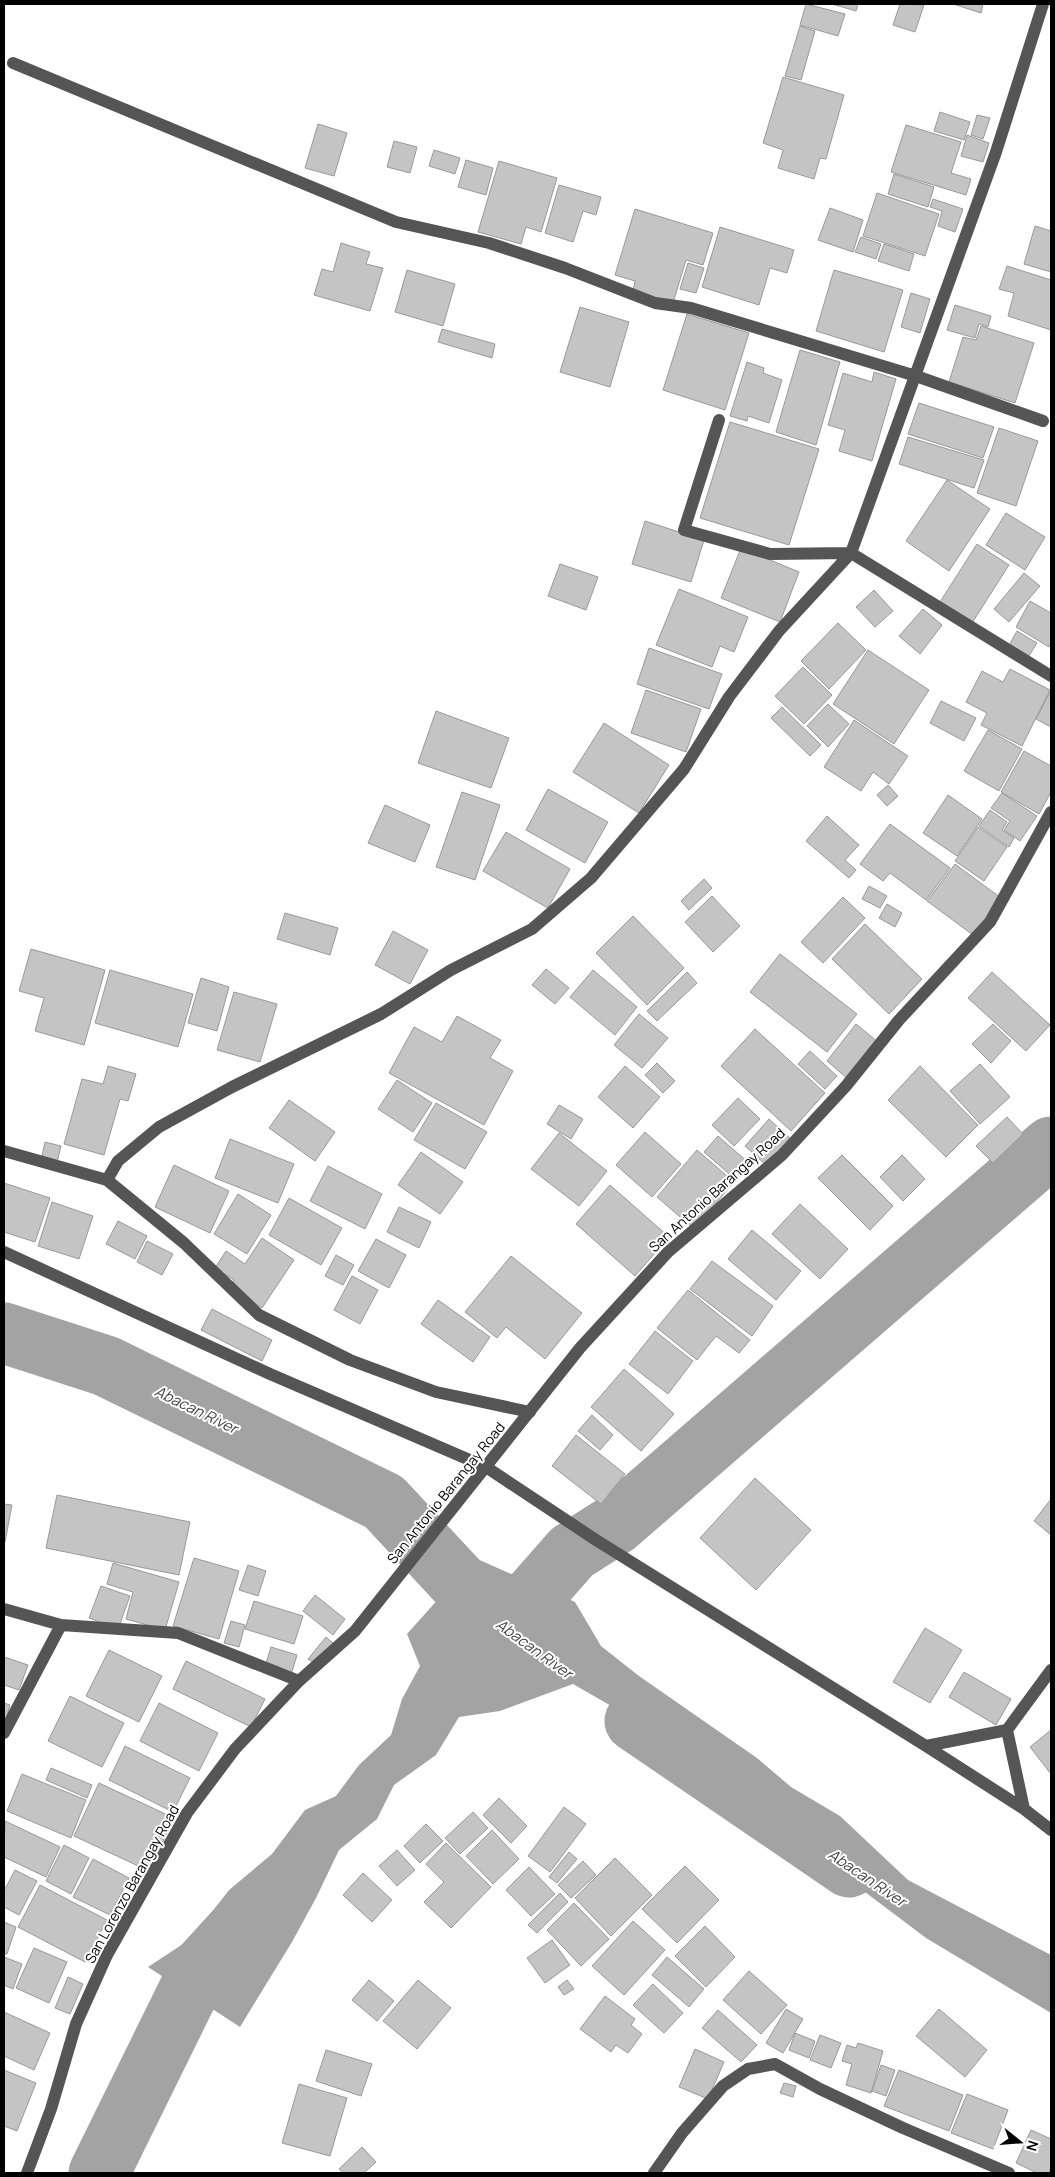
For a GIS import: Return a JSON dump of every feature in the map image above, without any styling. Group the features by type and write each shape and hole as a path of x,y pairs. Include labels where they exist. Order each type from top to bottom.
{"street":[{"path":"107,1180 118,1161 159,1127 232,1087 380,1014 451,970 532,929 591,878 684,769 729,697 780,632 851,553 996,152 1043,4"},
{"path":"13,63 396,222 489,244 565,268 656,303 691,308 916,376 1043,422"},
{"path":"719,420 684,530 770,554 851,553 1051,676"},
{"name":"San Antonio Barangay Road","path":"355,1631 580,1348 668,1252 782,1155 846,1086 899,1020 990,922 1050,817"},
{"path":"4,1151 107,1180 184,1243 260,1315 350,1360 436,1392 530,1412"},
{"path":"4,1252 270,1374 486,1467 596,1540 926,1746 1024,1809 1051,1830"},
{"path":"4,1609 61,1625 178,1633 299,1681"},
{"path":"4,1733 61,1625"},
{"name":"San Lorenzo Barangay Road","path":"26,2173 51,2108 76,2024 107,1955 187,1813 235,1748 299,1681 355,1631"},
{"path":"926,1746 1007,1730 1051,1670"},
{"path":"1007,1730 1024,1809"},
{"path":"654,2173 682,2133 723,2086 748,2070 775,2064 820,2089 903,2128 1009,2173"}],"water":[{"path":"475,1558 575,1602 601,1646 639,1676 757,1758 791,1787 840,1816 908,1880 1051,1955 1051,2013 926,1938 861,1889 742,1788 665,1749 613,1707 573,1684 500,1711 459,1717 436,1755 394,1785 377,1819 339,1850 292,1942 240,2027 148,1967 192,1938 229,1890 272,1854 305,1810 336,1796 359,1765 391,1735 402,1699 420,1666 407,1634"}],"building":[{"path":"806,4 845,14 838,36 800,25"},
{"path":"832,4 858,4 856,11"},
{"path":"900,4 924,5 915,32 893,25"},
{"path":"953,4 983,4 981,13"},
{"path":"800,26 815,31 801,80 785,76"},
{"path":"783,77 844,95 826,159 820,158 814,179 778,168 783,150 763,143"},
{"path":"940,112 970,122 964,140 934,131"},
{"path":"977,115 990,118 983,139 971,135"},
{"path":"318,124 347,133 334,176 305,168"},
{"path":"906,125 961,142 951,173 971,179 966,195 891,172"},
{"path":"967,135 989,143 983,162 961,156"},
{"path":"394,141 417,147 410,173 387,167"},
{"path":"434,150 460,158 455,174 429,166"},
{"path":"466,160 493,168 486,195 458,187"},
{"path":"499,161 557,178 541,232 526,227 521,244 478,232"},
{"path":"894,174 934,187 928,207 888,194"},
{"path":"559,185 601,197 596,215 583,211 573,242 545,233"},
{"path":"877,193 939,214 925,256 863,236"},
{"path":"933,199 963,209 955,232 938,226 942,211 930,207"},
{"path":"830,208 863,220 853,252 818,240"},
{"path":"635,209 713,233 703,265 686,260 673,303 633,291 635,281 615,275"},
{"path":"1035,226 1051,231 1051,272 1024,264"},
{"path":"720,227 794,250 787,273 770,268 759,305 702,287"},
{"path":"861,237 881,244 876,259 855,252"},
{"path":"341,243 370,252 366,264 383,268 370,311 314,295 322,269 333,272"},
{"path":"884,244 914,254 909,271 878,261"},
{"path":"688,263 704,268 696,293 680,289"},
{"path":"1007,266 1051,280 1051,330 1008,316 1014,293 999,289"},
{"path":"407,270 455,284 443,326 395,312"},
{"path":"834,270 903,290 884,352 816,331"},
{"path":"911,293 930,299 920,333 901,327"},
{"path":"955,305 991,316 988,327 979,324 975,338 947,330"},
{"path":"580,307 629,322 610,387 560,372"},
{"path":"687,314 749,333 725,410 663,390"},
{"path":"981,326 1034,343 1015,403 949,382 963,337 976,340"},
{"path":"442,329 495,344 492,358 438,342"},
{"path":"800,350 840,362 816,445 776,432"},
{"path":"747,362 764,368 763,373 782,380 769,423 748,416 747,421 730,416"},
{"path":"874,372 896,379 872,461 839,451 845,430 828,425 843,373 872,382"},
{"path":"919,403 994,427 983,458 908,434"},
{"path":"730,422 819,449 789,545 700,518"},
{"path":"999,428 1038,441 1016,506 977,493"},
{"path":"908,437 984,460 974,488 899,464"},
{"path":"947,480 990,509 949,571 906,541"},
{"path":"1006,513 1045,537 1025,570 986,545"},
{"path":"645,521 704,540 691,582 632,564"},
{"path":"977,544 1009,565 972,623 940,602"},
{"path":"741,548 799,572 780,622 721,598"},
{"path":"560,564 598,577 586,610 548,596"},
{"path":"1024,573 1040,586 1009,622 994,609"},
{"path":"679,589 748,617 734,652 720,646 712,667 656,645"},
{"path":"874,590 893,611 875,627 856,607"},
{"path":"1030,601 1051,613 1051,643 1049,647 1016,627"},
{"path":"923,609 942,625 920,654 899,636"},
{"path":"838,623 866,650 829,689 801,661"},
{"path":"1017,631 1037,643 1027,659 1008,647"},
{"path":"649,648 722,674 709,709 637,684"},
{"path":"868,650 929,690 894,744 833,704"},
{"path":"803,667 832,695 804,724 775,696"},
{"path":"1010,669 1050,690 1022,746 981,725 987,713 966,702 982,671 1003,682"},
{"path":"646,690 701,709 686,752 631,733"},
{"path":"1051,690 1051,727 1036,719"},
{"path":"941,701 976,718 964,741 930,723"},
{"path":"828,704 849,724 828,747 807,726"},
{"path":"782,707 821,745 810,756 771,718"},
{"path":"436,711 509,738 491,788 418,763"},
{"path":"854,720 908,756 889,784 873,772 861,791 824,767"},
{"path":"604,723 669,765 639,813 573,772"},
{"path":"988,730 1022,749 999,791 964,771"},
{"path":"1024,751 1051,766 1051,792 1039,814 1001,792"},
{"path":"888,785 898,796 887,806 877,795"},
{"path":"548,789 608,822 585,863 526,830"},
{"path":"462,792 500,805 475,880 436,867"},
{"path":"1002,793 1037,816 1020,841 1004,830 1010,821 991,808"},
{"path":"948,795 982,819 957,856 923,833"},
{"path":"385,805 430,825 415,862 368,843"},
{"path":"990,810 1007,822 1002,830 1014,838 1009,847 979,826"},
{"path":"827,816 859,845 845,860 856,870 849,878 806,841"},
{"path":"890,824 950,868 926,900 890,873 883,881 860,864"},
{"path":"978,827 1007,847 984,881 955,861"},
{"path":"506,832 570,869 548,908 483,871"},
{"path":"955,864 1001,898 973,935 927,901"},
{"path":"704,879 712,888 689,910 681,901"},
{"path":"869,886 887,896 880,908 862,899"},
{"path":"712,896 740,926 713,952 685,922"},
{"path":"843,897 865,918 823,963 801,942"},
{"path":"887,904 902,913 895,927 879,918"},
{"path":"285,913 338,928 330,955 277,939"},
{"path":"633,916 684,968 647,1005 596,953"},
{"path":"865,924 922,979 889,1014 832,959"},
{"path":"393,931 428,950 410,984 375,965"},
{"path":"31,949 105,970 84,1045 35,1031 44,998 19,991"},
{"path":"780,954 857,1014 827,1052 750,992"},
{"path":"546,969 569,988 555,1004 532,985"},
{"path":"110,970 193,994 178,1047 95,1023"},
{"path":"593,970 637,1007 615,1035 570,997"},
{"path":"687,972 697,983 657,1021 647,1011"},
{"path":"992,972 1050,1025 1026,1051 968,998"},
{"path":"201,978 229,987 217,1031 188,1023"},
{"path":"234,992 277,1004 260,1062 217,1050"},
{"path":"639,1014 668,1038 642,1068 614,1045"},
{"path":"457,1016 501,1040 490,1058 513,1071 484,1125 389,1073 414,1027 442,1042"},
{"path":"856,1024 878,1042 848,1079 827,1061"},
{"path":"993,1024 1011,1041 991,1063 972,1044"},
{"path":"755,1029 825,1093 791,1131 721,1066"},
{"path":"810,1051 837,1076 825,1089 798,1064"},
{"path":"657,1063 675,1081 663,1093 645,1075"},
{"path":"980,1064 1010,1097 980,1124 950,1091"},
{"path":"108,1066 136,1074 128,1101 120,1099 104,1155 64,1144 82,1079 103,1084"},
{"path":"625,1066 660,1097 633,1128 598,1097"},
{"path":"920,1066 978,1125 946,1157 888,1100"},
{"path":"397,1080 432,1103 413,1132 378,1109"},
{"path":"738,1098 760,1119 734,1146 712,1125"},
{"path":"289,1100 335,1132 315,1161 269,1128"},
{"path":"436,1103 487,1132 465,1169 414,1140"},
{"path":"559,1105 583,1119 571,1139 547,1124"},
{"path":"1007,1117 1023,1134 993,1163 976,1146"},
{"path":"769,1119 791,1139 767,1166 745,1146"},
{"path":"645,1132 681,1164 652,1197 616,1165"},
{"path":"559,1133 607,1171 579,1206 531,1169"},
{"path":"718,1136 750,1164 736,1180 704,1152"},
{"path":"230,1139 294,1164 278,1203 215,1178"},
{"path":"45,1142 61,1146 57,1163 41,1160"},
{"path":"697,1150 734,1182 694,1229 657,1197"},
{"path":"421,1152 463,1182 440,1214 398,1185"},
{"path":"842,1155 893,1206 870,1230 818,1178"},
{"path":"902,1155 925,1179 903,1201 880,1177"},
{"path":"174,1165 229,1191 210,1233 155,1207"},
{"path":"328,1166 382,1194 365,1229 310,1201"},
{"path":"4,1183 50,1198 35,1242 4,1232"},
{"path":"610,1185 669,1237 635,1276 576,1224"},
{"path":"238,1194 271,1215 247,1254 214,1234"},
{"path":"289,1198 342,1228 321,1265 269,1235"},
{"path":"52,1202 93,1216 79,1259 38,1246"},
{"path":"800,1204 848,1249 820,1279 772,1234"},
{"path":"399,1207 431,1222 419,1248 387,1232"},
{"path":"118,1221 147,1236 135,1259 106,1244"},
{"path":"752,1230 801,1271 776,1300 728,1259"},
{"path":"262,1238 294,1260 262,1308 230,1286 234,1280 215,1268 226,1251 245,1264"},
{"path":"376,1239 406,1255 389,1288 358,1271"},
{"path":"147,1241 173,1254 162,1275 137,1262"},
{"path":"336,1255 354,1265 343,1285 325,1276"},
{"path":"511,1256 582,1313 545,1359 506,1327 497,1338 465,1312"},
{"path":"712,1261 773,1306 752,1336 690,1289"},
{"path":"352,1276 378,1290 360,1324 334,1310"},
{"path":"688,1290 750,1340 739,1353 716,1336 697,1360 657,1328"},
{"path":"438,1300 490,1337 473,1362 421,1324"},
{"path":"212,1309 272,1340 262,1361 201,1330"},
{"path":"655,1331 693,1361 668,1394 629,1364"},
{"path":"624,1369 674,1414 641,1451 591,1407"},
{"path":"592,1415 613,1435 600,1450 578,1431"},
{"path":"576,1435 625,1474 601,1504 552,1466"},
{"path":"755,1478 811,1530 756,1590 700,1538"},
{"path":"57,1495 190,1522 179,1575 46,1548"},
{"path":"1051,1499 1051,1535 1034,1521"},
{"path":"4,1504 12,1505 5,1542 4,1542"},
{"path":"194,1558 239,1571 219,1639 173,1626"},
{"path":"113,1563 179,1582 165,1630 126,1619 133,1592 107,1584"},
{"path":"248,1565 266,1571 258,1596 239,1590"},
{"path":"101,1586 130,1596 118,1629 89,1618"},
{"path":"315,1595 345,1619 333,1635 303,1611"},
{"path":"254,1601 303,1616 294,1644 245,1629"},
{"path":"231,1621 245,1625 239,1647 224,1643"},
{"path":"925,1628 962,1650 930,1703 893,1682"},
{"path":"326,1637 333,1643 316,1664 308,1659"},
{"path":"271,1647 297,1655 291,1675 265,1667"},
{"path":"109,1650 162,1676 139,1722 86,1696"},
{"path":"4,1657 28,1665 19,1690 4,1685"},
{"path":"186,1661 265,1699 251,1727 173,1689"},
{"path":"964,1672 1011,1699 996,1725 949,1697"},
{"path":"70,1696 124,1723 102,1767 48,1741"},
{"path":"4,1703 10,1705 4,1727"},
{"path":"159,1703 218,1733 199,1771 140,1741"},
{"path":"1051,1730 1051,1774 1030,1747"},
{"path":"125,1746 190,1778 173,1812 109,1780"},
{"path":"51,1768 92,1785 87,1798 46,1780"},
{"path":"22,1774 86,1800 71,1838 7,1811"},
{"path":"99,1783 174,1818 149,1871 74,1836"},
{"path":"499,1798 527,1826 511,1843 483,1815"},
{"path":"564,1807 586,1824 550,1872 528,1856"},
{"path":"473,1812 488,1828 460,1854 445,1838"},
{"path":"5,1821 60,1847 46,1877 4,1857"},
{"path":"426,1824 443,1841 420,1863 404,1846"},
{"path":"492,1830 519,1859 493,1884 466,1856"},
{"path":"446,1843 491,1887 451,1928 424,1902 444,1882 426,1864"},
{"path":"64,1845 89,1858 71,1894 46,1881"},
{"path":"397,1850 415,1870 397,1886 379,1866"},
{"path":"569,1852 577,1859 557,1883 549,1877"},
{"path":"615,1858 652,1895 611,1936 575,1898"},
{"path":"93,1859 129,1878 110,1915 73,1897"},
{"path":"583,1861 596,1875 571,1898 558,1885"},
{"path":"685,1866 719,1900 677,1943 642,1909"},
{"path":"529,1867 555,1894 531,1916 506,1890"},
{"path":"15,1870 37,1881 19,1915 4,1907 4,1891"},
{"path":"363,1873 392,1900 372,1922 343,1895"},
{"path":"40,1885 107,1920 85,1962 18,1927"},
{"path":"560,1893 568,1902 537,1933 528,1925"},
{"path":"574,1903 609,1939 581,1966 547,1930"},
{"path":"633,1921 665,1950 624,1995 592,1966"},
{"path":"4,1922 16,1927 7,1954 4,1953"},
{"path":"705,1926 735,1957 706,1987 675,1956"},
{"path":"552,1940 570,1965 545,1983 527,1958"},
{"path":"34,1948 67,1962 49,2003 16,1988"},
{"path":"4,1957 22,1964 13,1989 4,1985"},
{"path":"667,1957 704,1989 689,2007 652,1975"},
{"path":"749,1971 787,2005 761,2034 723,2000"},
{"path":"68,1977 83,1984 70,2014 55,2008"},
{"path":"369,1980 394,2001 377,2021 352,2000"},
{"path":"418,1980 451,2008 417,2049 383,2021"},
{"path":"567,1980 574,1989 564,1995 558,1987"},
{"path":"653,1984 683,2013 664,2033 633,2005"},
{"path":"605,1996 635,2019 631,2025 642,2034 628,2053 616,2045 611,2052 580,2029"},
{"path":"786,2009 803,2019 783,2053 766,2043"},
{"path":"939,2009 987,2050 965,2077 916,2036"},
{"path":"718,2010 757,2045 741,2062 702,2028"},
{"path":"4,2012 50,2033 34,2070 4,2056"},
{"path":"795,2033 815,2041 809,2058 789,2050"},
{"path":"820,2035 841,2043 831,2068 810,2060"},
{"path":"858,2043 883,2051 871,2093 846,2085 852,2064 842,2061 847,2045 856,2048"},
{"path":"695,2049 724,2062 708,2099 679,2087"},
{"path":"326,2050 372,2064 361,2096 316,2081"},
{"path":"881,2065 895,2070 886,2096 872,2091"},
{"path":"4,2070 36,2083 17,2131 4,2126"},
{"path":"899,2070 963,2095 949,2131 884,2106"},
{"path":"784,2083 796,2086 793,2097 780,2093"},
{"path":"299,2084 347,2098 330,2156 282,2143"},
{"path":"967,2094 1008,2110 993,2149 951,2133"},
{"path":"1031,2130 1051,2139 1051,2167 1049,2173 1037,2173 1016,2163"},
{"path":"362,2147 376,2162 364,2173 343,2173 339,2169"}],"waterway":[{"path":"484,1652 572,1552 616,1524 1051,1147"},
{"name":"Abacan River","path":"4,1333 106,1366 384,1502 502,1629 517,1639"},
{"name":"Abacan River","path":"635,1721 849,1867"},
{"path":"99,2173 198,1972 239,1927"}]}
